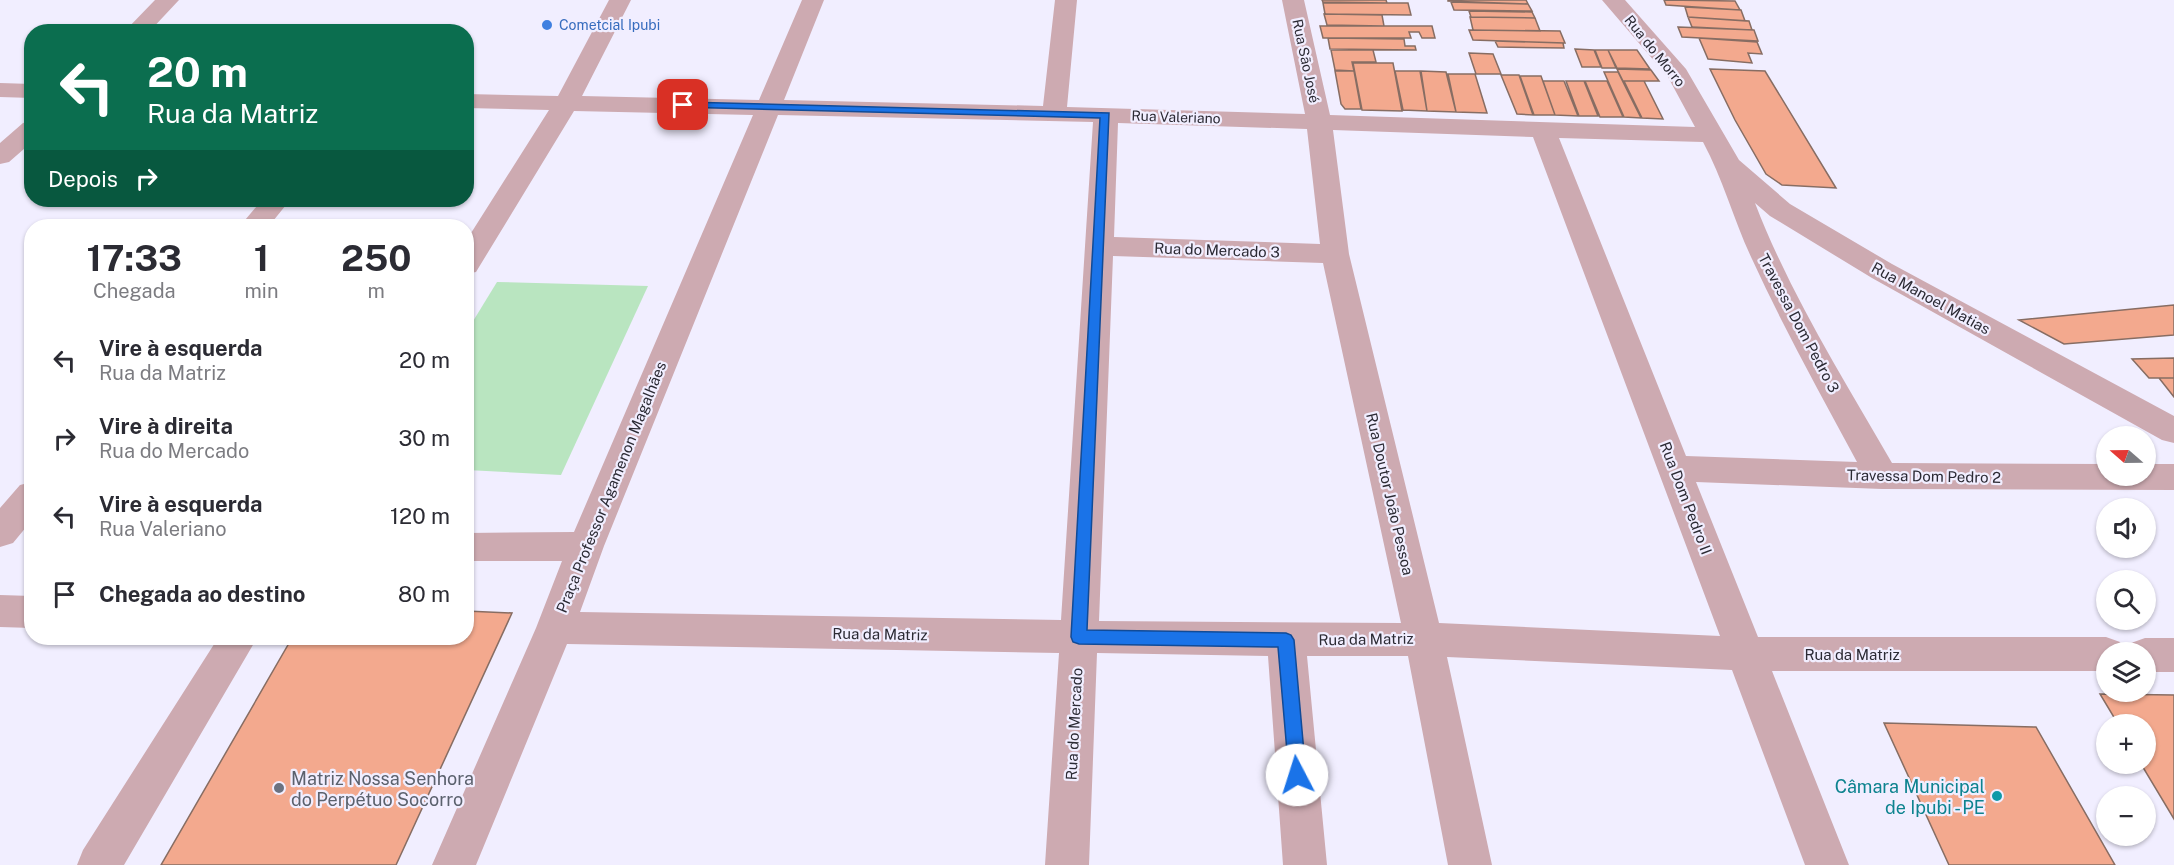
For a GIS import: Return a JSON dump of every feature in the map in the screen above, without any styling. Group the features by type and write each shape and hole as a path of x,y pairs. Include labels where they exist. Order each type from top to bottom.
{"street":[{"path":"143,24 168,0"},
{"path":"474,252 567,102 620,0"},
{"name":"Praça Professor Agamenon Magalhães","path":"454,865 555,628 586,546 813,0"},
{"path":"1054,115 1066,0"},
{"name":"Rua São José","path":"1293,0 1319,122"},
{"name":"Rua do Morro","path":"1613,0 1678,74 1713,135"},
{"path":"0,90 24,91"},
{"name":"Rua Valeriano","path":"474,101 1106,115 1713,135"},
{"name":"Rua do Mercado","path":"1067,865 1106,115"},
{"name":"Rua Doutor João Pessoa","path":"1319,122 1335,254 1424,639 1470,865"},
{"name":"Rua Dom Pedro II","path":"1544,130 1827,865"},
{"path":"0,156 24,135"},
{"name":"Rua Manoel Matias","path":"1713,135 1728,164 1780,210 1827,240 2174,431"},
{"name":"Travessa Dom Pedro 3","path":"1728,164 1744,213 1766,264 1882,476"},
{"path":"260,219 270,207"},
{"name":"Rua do Mercado 3","path":"1099,246 1335,254"},
{"name":"Travessa Dom Pedro 2","path":"1674,468 1882,476 2174,477"},
{"path":"0,533 24,504"},
{"path":"474,548 586,546"},
{"path":"0,611 24,612"},
{"name":"Rua da Matriz","path":"555,628 1286,640 1424,639 1747,654 2096,654"},
{"path":"1286,640 1305,865"},
{"path":"99,865 234,645"},
{"path":"2156,654 2174,655"}],"green space":[{"path":"497,282 648,286 561,475 474,470 474,320"}],"building":[{"path":"1322,0 1386,0 1387,3 1323,2"},
{"path":"1526,0 1528,4 1448,1"},
{"path":"1664,0 1735,1 1740,10 1666,5"},
{"path":"1451,2 1528,4 1532,11 1454,10"},
{"path":"1323,3 1408,3 1411,15 1325,14"},
{"path":"1685,7 1741,10 1745,21 1688,17"},
{"path":"1469,11 1532,12 1535,18 1471,17"},
{"path":"1324,14 1382,15 1384,26 1327,25"},
{"path":"1470,17 1535,18 1540,31 1473,30"},
{"path":"1688,17 1749,21 1752,30 1692,27"},
{"path":"1320,26 1432,26 1435,38 1422,38 1419,32 1409,32 1411,38 1323,38"},
{"path":"1678,27 1754,30 1758,41 1682,37"},
{"path":"1469,30 1560,31 1565,43 1473,40"},
{"path":"1328,38 1404,39 1405,46 1415,46 1416,50 1330,49"},
{"path":"1699,38 1757,42 1762,54 1748,53 1752,63 1708,59"},
{"path":"1495,41 1563,43 1564,48 1498,47"},
{"path":"1575,49 1594,50 1601,67 1582,67"},
{"path":"1331,50 1373,50 1376,62 1352,62 1354,71 1335,70"},
{"path":"1595,50 1608,50 1616,68 1602,68"},
{"path":"1608,50 1637,50 1650,69 1617,68"},
{"path":"1469,53 1493,54 1501,74 1476,74"},
{"path":"1353,63 1393,63 1402,111 1362,110"},
{"path":"1617,69 1651,70 1659,81 1623,81"},
{"path":"1710,69 1765,71 1836,188 1782,185 1766,174 1735,120"},
{"path":"1335,71 1354,71 1361,109 1345,109 1341,104"},
{"path":"1395,71 1420,71 1427,111 1403,110"},
{"path":"1421,71 1446,72 1456,112 1427,111"},
{"path":"1604,72 1618,72 1641,118 1624,117"},
{"path":"1448,74 1475,74 1487,113 1456,112"},
{"path":"1501,75 1519,75 1533,115 1517,114"},
{"path":"1520,76 1541,76 1555,115 1534,115"},
{"path":"1543,81 1564,81 1578,116 1555,115"},
{"path":"1566,81 1584,81 1598,116 1579,116"},
{"path":"1585,81 1607,81 1623,117 1600,117"},
{"path":"1624,81 1644,81 1663,119 1642,118"},
{"path":"2174,305 2174,335 2064,344 2019,320"},
{"path":"2174,358 2174,378 2149,378 2132,359"},
{"path":"2159,378 2174,378 2174,397"},
{"path":"474,611 512,613 396,865 161,865 288,645 474,645"},
{"path":"2156,695 2174,695 2174,819 2147,774 2156,774 2156,714 2112,714 2105,702 2156,702"},
{"name":"Câmara Municipal de Ipubi - PE","path":"1884,723 2036,727 2096,832 2096,846 2104,846 2115,865 1949,865"}],"place":[{"name":"Cometcial Ipubi","path":"547,25"},
{"name":"Matriz Nossa Senhora do Perpétuo Socorro","path":"279,788"},
{"name":"Câmara Municipal de Ipubi - PE","path":"1997,796"}],"route":[{"path":"683,105 1106,115 1079,637 1286,640 1297,775"}]}
